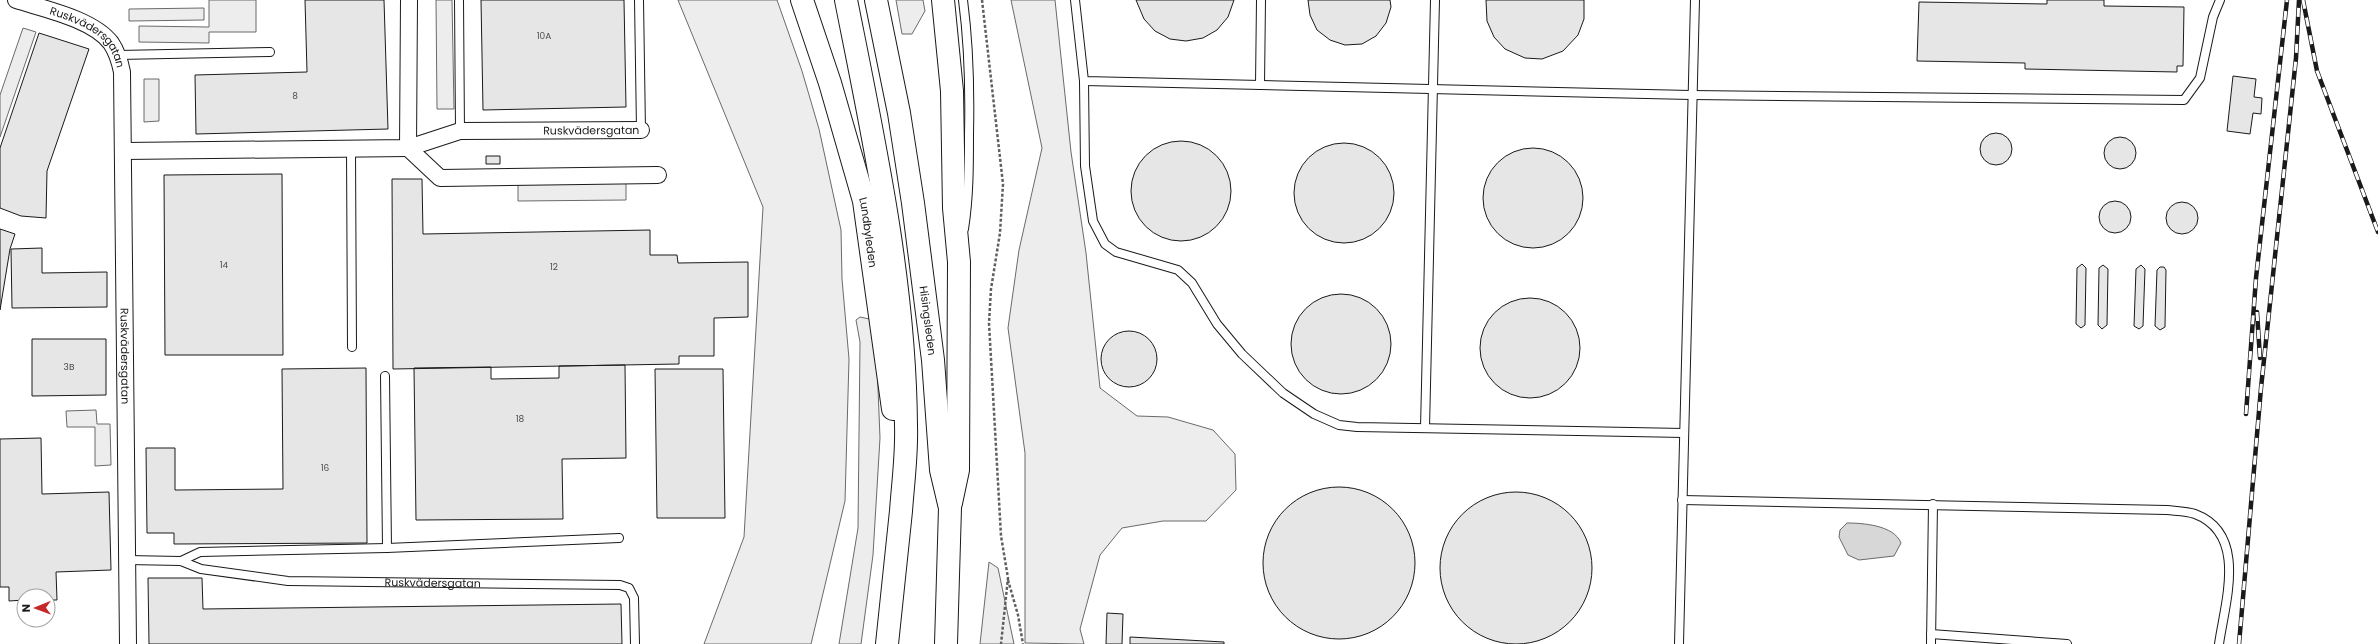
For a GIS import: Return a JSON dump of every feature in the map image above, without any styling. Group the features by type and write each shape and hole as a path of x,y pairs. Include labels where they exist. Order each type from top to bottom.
{"highway":[{"name":"Lundbyleden","path":"802,0 830,83 864,201 896,430 904,472"},
{"path":"846,0 883,194 897,282 906,427 904,472 887,644"},
{"name":"Hisingsleden","path":"876,0 899,113 913,203 933,360 941,470 950,508 946,644"},
{"path":"943,0 952,91 954,202 959,262 958,470 950,508"}],"street":[{"name":"Ruskvädersgatan","path":"16,0 79,21 98,31 111,42 118,55 122,72 128,644"},
{"path":"409,0 408,148 440,178 658,175"},
{"name":"Ruskvädersgatan","path":"124,151 408,148 460,131 641,130"}],"lane":[{"path":"459,0 460,131"},
{"name":"Ruskvädersgatan","path":"639,0 641,130"},
{"path":"959,262 969,195 970,86 967,31 963,0"},
{"path":"1075,0 1084,81 1085,166 1093,221 1105,244 1116,252 1178,270 1192,284 1217,324 1242,354 1283,393 1314,414 1339,425 1560,432 1684,433"},
{"path":"1260,85 1261,0"},
{"path":"1425,428 1435,0"},
{"path":"1679,644 1691,95 1695,0"},
{"path":"1084,81 1691,95 2184,100 2200,78 2213,17 2220,0"},
{"path":"118,55 270,52"},
{"path":"351,149 352,347"},
{"path":"385,376 387,548"},
{"path":"1682,500 2167,510 2195,514 2214,526 2227,545 2230,562 2219,644"},
{"path":"1931,644 1933,504"},
{"name":"Ruskvädersgatan","path":"127,560 181,560 200,552 387,548 619,538"},
{"name":"Ruskvädersgatan","path":"181,560 201,569 288,581 620,584 629,588 634,598 634,644"},
{"path":"1931,634 2067,644"}],"path":[{"path":"982,0 1003,184 1000,233 991,289 989,323 1001,536 1008,578 1018,615 1023,644"},
{"path":"1001,644 1008,578"}],"shaded area":[{"path":"209,0 256,0 256,32 209,32 209,43 139,42 139,26 209,27"},
{"path":"436,0 452,0 454,109 437,109"},
{"path":"678,0 777,0 802,71 819,129 841,230 842,279 849,359 845,501 811,644 704,644 744,537 763,207"},
{"path":"896,0 923,0 925,11 912,34 902,34"},
{"path":"1011,0 1055,0 1071,152 1086,253 1100,388 1137,416 1168,417 1213,430 1235,454 1236,490 1206,521 1163,521 1122,528 1100,555 1080,629 1084,644 1025,643 1025,453 1008,328 1019,250 1042,148"},
{"path":"204,8 204,20 129,21 129,9"},
{"path":"23,28 36,32 0,137 0,95"},
{"path":"144,79 159,79 159,121 144,122"},
{"path":"626,183 626,200 518,201 518,184"},
{"path":"860,317 874,320 876,339 880,438 873,555 861,644 839,644 858,528 860,342 856,320"},
{"path":"96,410 97,424 110,424 111,465 95,466 95,427 67,427 66,411"},
{"path":"1847,523 1877,526 1892,532 1901,543 1894,556 1859,560 1848,555 1839,537 1840,530"},
{"path":"989,562 998,568 1014,644 980,644"}],"building":[{"path":"305,0 384,0 388,129 196,134 195,75 307,72"},
{"path":"481,0 624,0 626,107 483,110"},
{"path":"1136,0 1234,0 1228,17 1217,30 1203,38 1186,41 1170,39 1155,31 1144,19"},
{"path":"1308,0 1390,0 1391,7 1386,23 1376,36 1362,44 1345,45 1330,40 1317,30 1310,15"},
{"path":"1486,0 1584,0 1584,19 1578,35 1563,51 1542,59 1525,58 1505,49 1494,37 1487,21"},
{"path":"2047,0 2104,0 2104,6 2184,7 2183,66 2177,66 2177,72 2025,69 2025,63 1917,61 1919,2 2047,4"},
{"path":"39,33 89,49 47,171 46,218 21,216 0,208 0,148"},
{"path":"2233,76 2256,79 2254,97 2262,98 2261,114 2253,113 2250,134 2227,131"},
{"path":"1993,133 1999,133 2008,137 2012,149 2008,161 1999,165 1993,165 1984,161 1980,152 1980,146 1984,137"},
{"path":"2117,137 2123,137 2132,141 2136,153 2132,165 2123,169 2117,169 2108,165 2104,156 2104,150 2108,141"},
{"path":"1181,141 1200,145 1216,156 1227,172 1231,191 1227,210 1216,226 1200,237 1181,241 1162,237 1146,226 1135,210 1131,191 1135,172 1146,156 1162,145"},
{"path":"1344,143 1354,144 1372,151 1386,165 1393,183 1393,203 1386,221 1372,235 1354,242 1344,243 1334,242 1316,235 1302,221 1295,203 1294,193 1295,183 1302,165 1316,151 1334,144"},
{"path":"1533,148 1552,152 1568,163 1579,179 1583,198 1579,217 1568,233 1552,244 1533,248 1514,244 1498,233 1487,217 1483,198 1487,179 1498,163 1514,152"},
{"path":"486,156 500,156 500,164 486,164"},
{"path":"282,174 283,355 165,355 164,175"},
{"path":"392,179 422,179 423,234 650,230 650,255 677,255 678,263 748,262 748,317 714,318 714,356 679,356 679,364 393,369"},
{"path":"2112,201 2118,201 2127,205 2131,217 2127,229 2118,233 2112,233 2103,229 2099,220 2099,214 2103,205"},
{"path":"2179,202 2185,202 2194,206 2198,218 2194,230 2185,234 2179,234 2170,230 2166,221 2166,215 2170,206"},
{"path":"0,229 15,234 10,249 0,310"},
{"path":"42,248 42,273 107,272 107,307 12,308 11,249"},
{"path":"2082,264 2086,268 2085,325 2081,328 2076,324 2077,268"},
{"path":"2103,265 2108,269 2107,325 2102,329 2098,325 2099,268"},
{"path":"2141,265 2145,269 2143,326 2139,329 2134,326 2136,269"},
{"path":"2160,267 2164,267 2166,270 2165,327 2160,330 2155,326 2157,270"},
{"path":"1341,294 1351,295 1369,302 1383,316 1390,334 1390,354 1383,372 1369,386 1351,393 1341,394 1331,393 1313,386 1299,372 1292,354 1291,344 1292,334 1299,316 1313,302 1331,295"},
{"path":"1530,298 1549,302 1565,313 1576,329 1580,348 1576,367 1565,383 1549,394 1530,398 1511,394 1495,383 1484,367 1480,348 1484,329 1495,313 1511,302"},
{"path":"1123,331 1135,331 1149,339 1157,353 1155,370 1149,379 1135,387 1123,387 1113,382 1106,375 1101,365 1101,353 1106,343 1113,336"},
{"path":"32,339 106,339 106,395 32,396"},
{"path":"625,365 626,458 562,459 563,519 416,520 414,368 491,367 491,379 559,378 559,366"},
{"path":"366,368 367,543 174,544 174,533 147,533 146,448 175,448 175,490 283,489 282,369"},
{"path":"655,369 723,369 725,518 657,518"},
{"path":"41,438 42,494 109,492 111,570 56,572 57,600 56,588 16,588 16,601 9,601 9,587 0,587 0,439"},
{"path":"1332,487 1346,487 1361,490 1375,496 1393,509 1406,527 1412,541 1415,563 1412,585 1406,599 1393,617 1375,630 1361,636 1346,639 1332,639 1317,636 1303,630 1291,622 1280,611 1272,599 1266,585 1263,570 1263,556 1266,541 1272,527 1280,515 1291,504 1303,496 1317,490"},
{"path":"1516,492 1531,494 1552,501 1574,520 1583,532 1586,539 1592,568 1590,583 1583,604 1564,626 1552,635 1545,638 1516,644 1501,642 1480,635 1458,616 1449,604 1446,597 1440,568 1442,553 1449,532 1468,510 1480,501 1487,498"},
{"path":"148,578 202,578 203,609 621,604 622,644 149,644"},
{"path":"1107,613 1123,614 1122,644 1106,644"},
{"path":"1130,637 1224,642 1224,644 1130,644"}],"railway":[{"path":"2246,414 2256,278 2287,0"},
{"path":"2239,644 2261,388 2296,58 2299,0"},
{"path":"2303,0 2317,71 2378,232"},
{"path":"2257,312 2260,358"}]}
